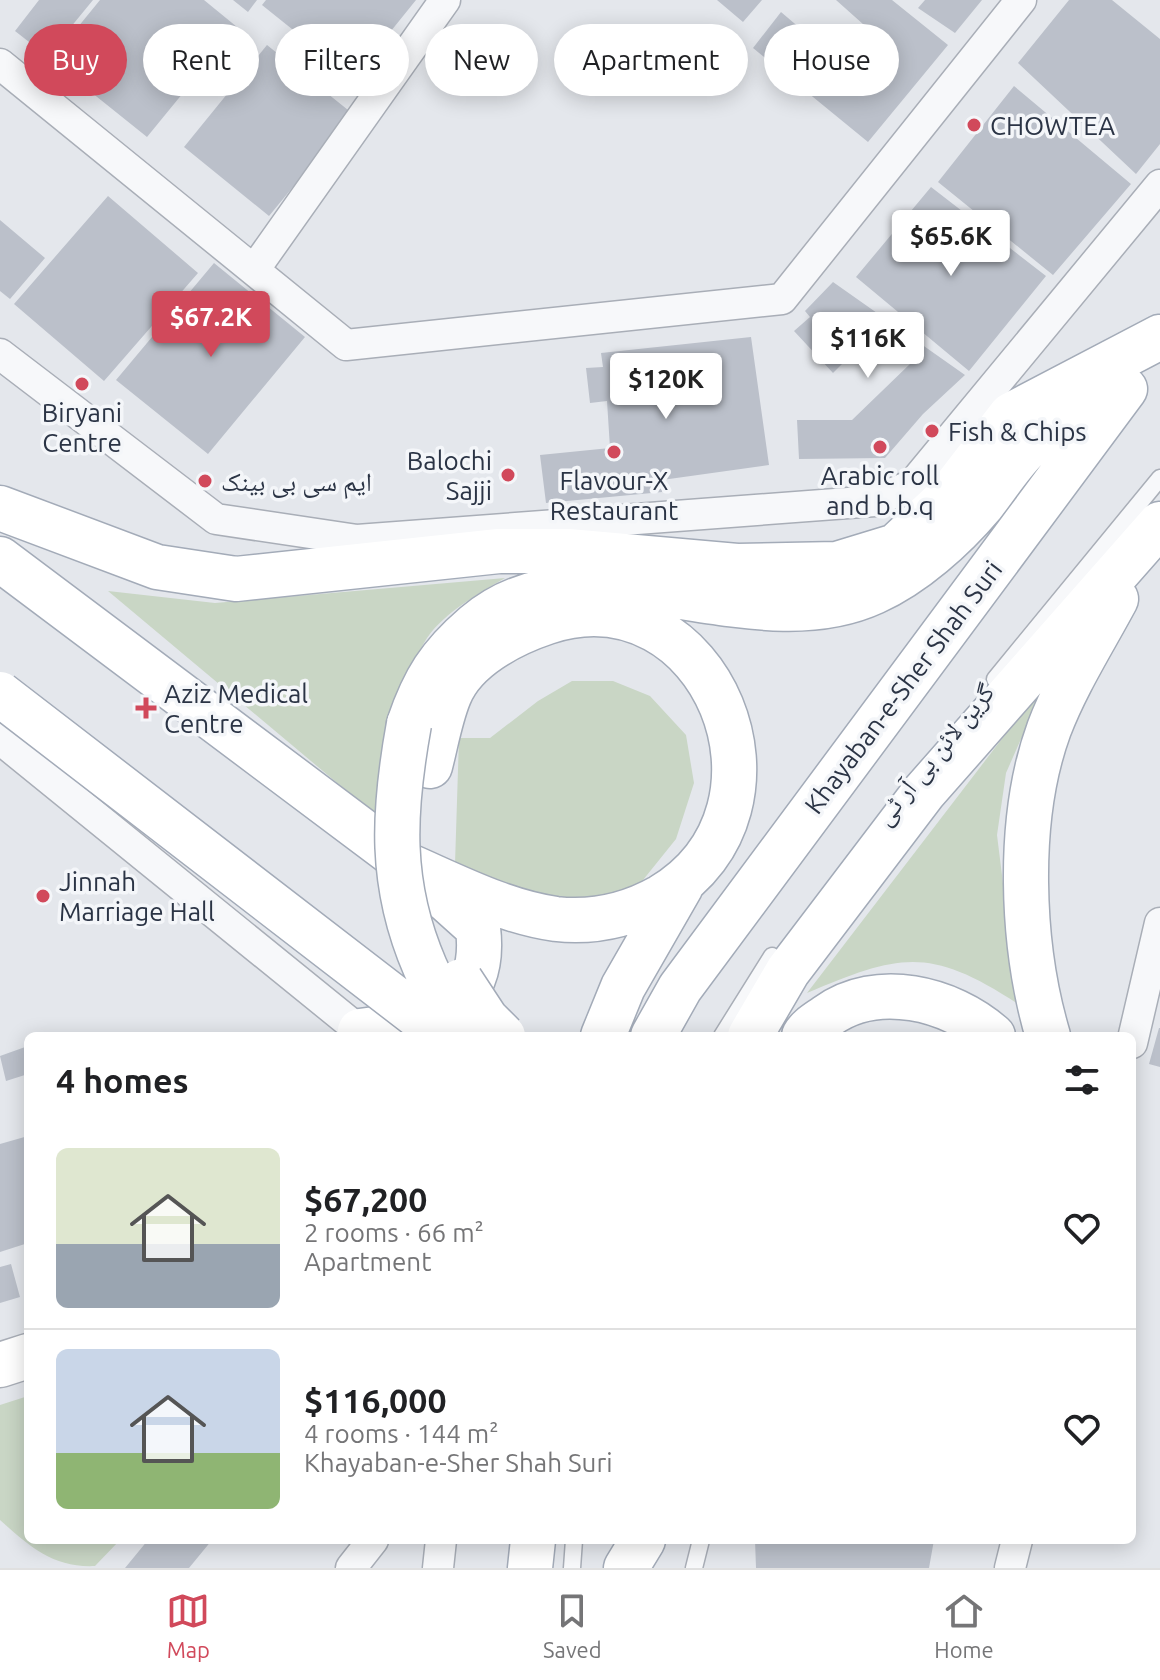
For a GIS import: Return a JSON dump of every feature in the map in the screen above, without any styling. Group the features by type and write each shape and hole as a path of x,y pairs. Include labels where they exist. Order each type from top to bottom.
{"main road":[{"path":"462,1032 454,1024 432,982 409,929 400,890 396,847 398,784 409,724 423,683 448,648 496,607 552,588 627,589 733,605 782,608 829,607 874,592 924,561 979,508 1027,449 1160,339"},
{"path":"0,508 157,567 236,579 499,551 568,551 737,566 837,564 896,546 947,498 1011,415 1160,339"},
{"name":"Khayaban-e-Sher Shah Suri","path":"655,1032 680,988 1160,339"},
{"path":"752,1032 788,971 924,792 1155,529"},
{"path":"1047,1032 1034,974 1028,884 1028,829 1038,774 1049,731 1065,694 1155,529"},
{"path":"0,559 409,866 478,928 481,951 475,975 457,1002 435,1017 370,1032"},
{"path":"499,1032 486,1019 452,967 438,929 421,840 430,766 449,694 476,660 516,632 562,617 618,616 657,631 686,650 723,704 736,768 729,819 708,855 681,885 635,962 605,1032"},
{"path":"0,694 439,1032"},
{"path":"409,866 511,908 557,919 609,918 646,905 681,885"},
{"path":"809,1032 840,1006 878,998 918,998 955,1010 987,1032"},
{"path":"0,1365 24,1357"},
{"path":"530,1568 533,1544"},
{"path":"608,1568 611,1544"},
{"path":"626,1568 641,1544"}],"street":[{"path":"254,270 445,0"},
{"path":"0,64 346,345 782,299 1021,0"},
{"path":"0,354 216,519 357,540 875,501 912,485 1160,185"},
{"path":"0,739 359,1032"},
{"path":"1135,1032 1160,923"},
{"path":"351,1568 370,1544"},
{"path":"438,1568 441,1544"},
{"path":"1010,1568 1016,1544"}],"lane":[{"name":"گرین لائن بی آر ٹی","path":"987,689 1159,477"},
{"name":"گرین لائن بی آر ٹی","path":"887,811 927,762"},
{"path":"725,1032 779,948"},
{"path":"572,1568 574,1544"},
{"path":"694,1568 700,1544"}],"green space":[{"path":"505,578 463,604 427,638 403,700 379,818 108,591 215,603"},
{"path":"1047,680 1006,773 997,835 1018,1004 961,972 914,962 867,970 807,993"},
{"path":"572,681 613,681 650,696 686,735 694,783 676,839 639,885 604,898 551,900 455,864 459,738 490,738 538,701"},
{"path":"24,1397 24,1540 0,1520 0,1405"},
{"path":"28,1544 116,1544 95,1566 67,1563"}],"building":[{"path":"39,0 93,0 73,24 24,24 24,38 15,31"},
{"path":"100,0 204,0 233,24 143,24 143,96 181,96 147,137 96,96 127,96 127,24 80,24"},
{"path":"233,0 257,0 248,12"},
{"path":"266,0 416,0 397,24 286,24 262,5"},
{"path":"717,0 762,0 743,22"},
{"path":"836,0 892,0 948,45 868,142 812,96 899,96 899,24 863,24"},
{"path":"925,0 982,0 955,33 918,8"},
{"path":"1069,0 1112,0 1160,39 1160,144 1136,174 1018,63"},
{"path":"781,12 795,24 772,24"},
{"path":"764,34 764,57 753,48"},
{"path":"267,45 275,51 275,96 331,96 353,114 269,216 184,147 226,96 259,96 259,55"},
{"path":"1014,86 1131,184 1053,275 938,182"},
{"path":"931,187 1046,276 969,371 856,277"},
{"path":"108,196 198,273 104,381 14,304"},
{"path":"0,220 45,258 10,299 0,291"},
{"path":"214,263 305,337 208,454 116,380"},
{"path":"833,282 965,375 923,414 885,458 799,459 797,420 852,420 911,363 874,332 833,373 794,331 810,317 805,311"},
{"path":"751,337 769,465 662,480 662,492 546,503 540,455 610,448 607,401 590,403 586,368 603,367 601,353"},
{"path":"1160,1028 1160,1067 1149,1064"},
{"path":"24,1047 24,1075 6,1081 0,1056"},
{"path":"24,1137 24,1244 0,1252 0,1144"},
{"path":"11,1264 20,1297 0,1303 0,1267"},
{"path":"145,1544 209,1544 189,1568 125,1568"},
{"path":"755,1544 933,1544 929,1568 756,1568"}],"place":[{"name":"CHOWTEA","path":"974,125"},
{"name":"Biryani Centre","path":"82,384"},
{"name":"Fish & Chips","path":"932,431"},
{"name":"Arabic roll and b.b.q","path":"880,447"},
{"name":"Flavour-X Restaurant","path":"614,452"},
{"name":"Balochi Sajji","path":"508,475"},
{"name":"ایم سی بی بینک","path":"205,481"},
{"name":"Aziz Medical Centre","path":"146,708"},
{"name":"Jinnah Marriage Hall","path":"43,896"}]}
